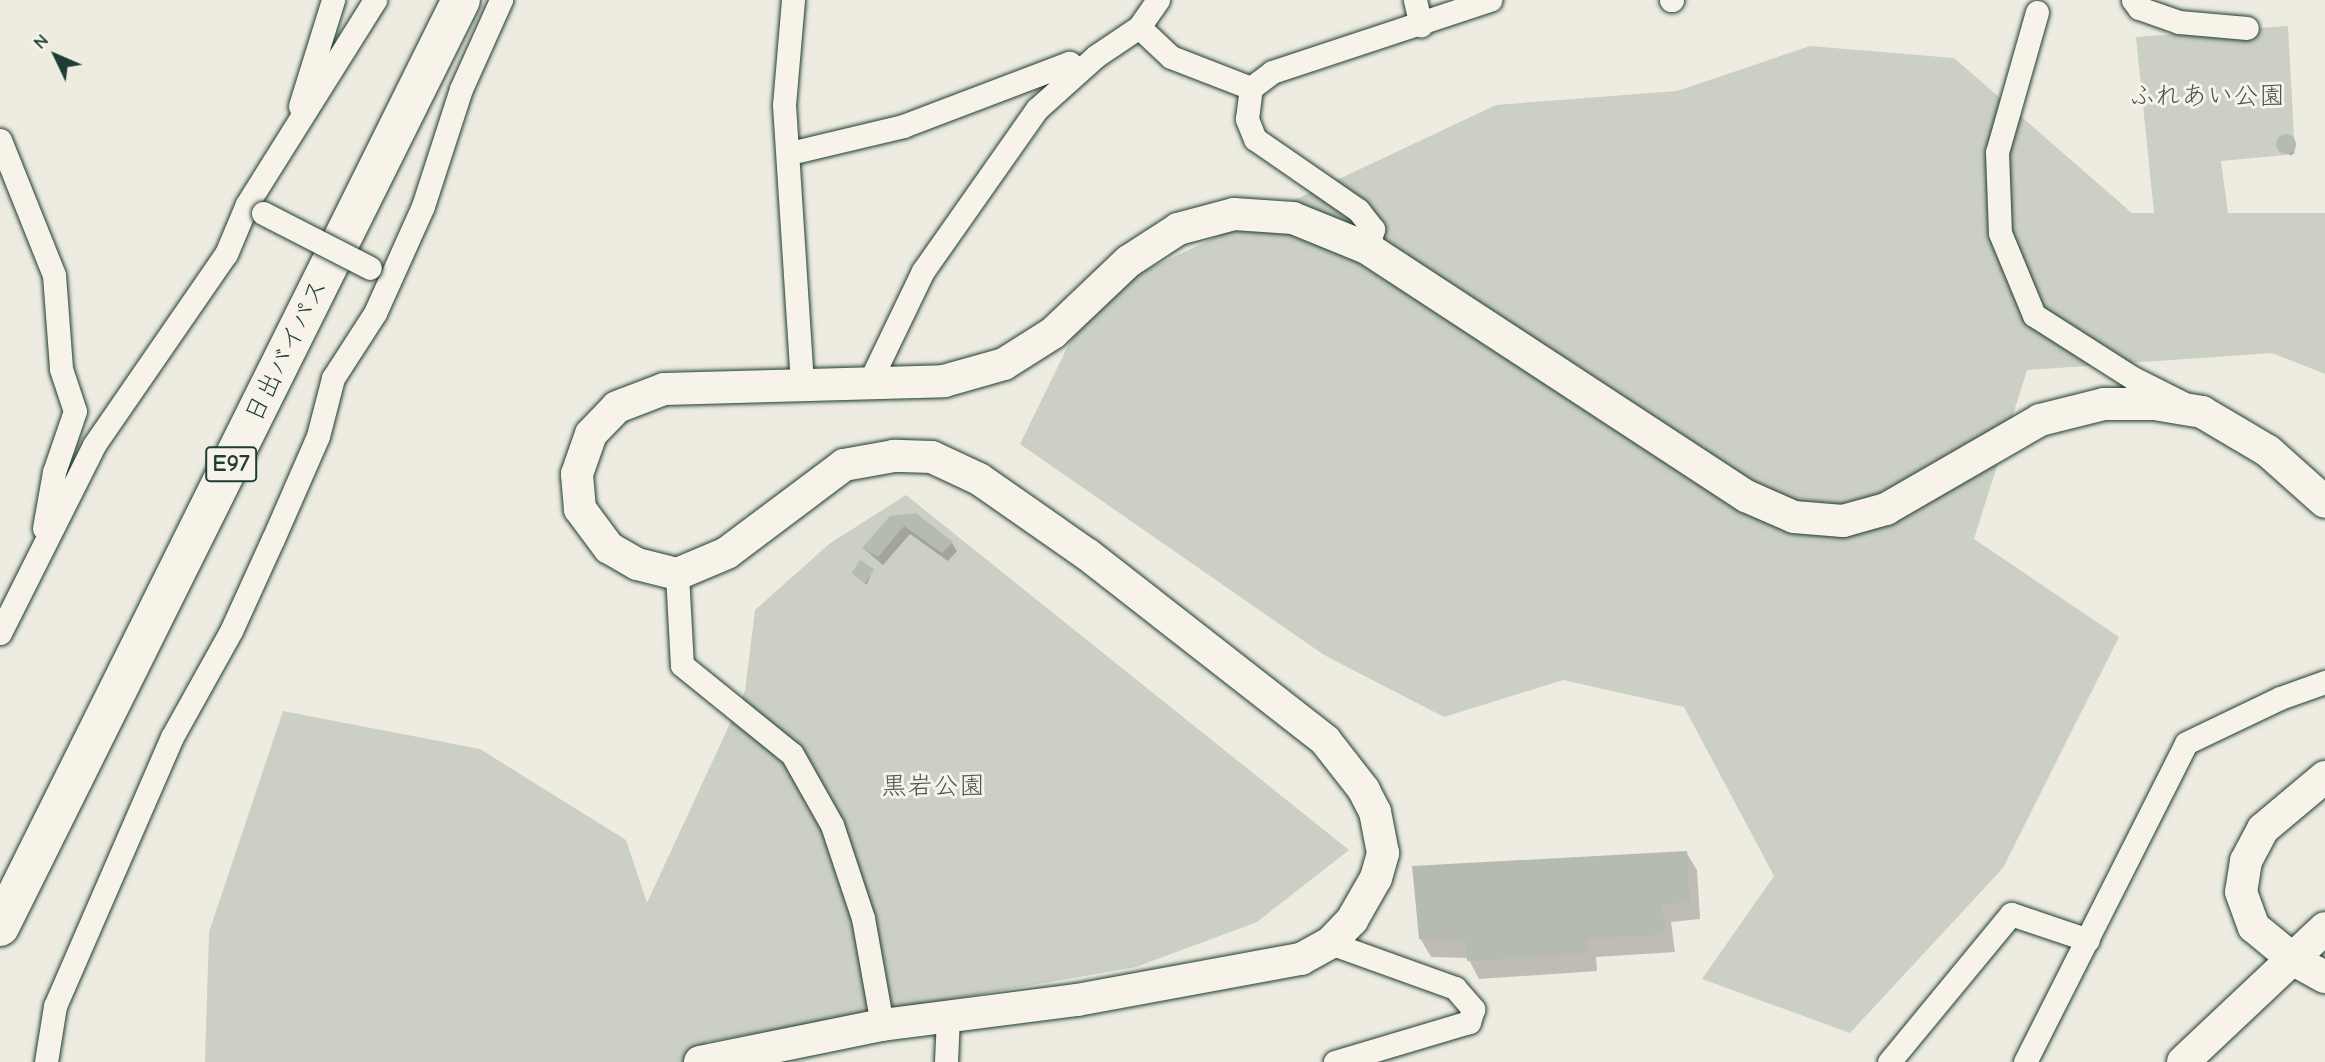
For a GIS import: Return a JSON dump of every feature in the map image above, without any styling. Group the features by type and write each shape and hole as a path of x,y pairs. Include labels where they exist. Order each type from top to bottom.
{"highway":[{"name":"日出バイパス","path":"0,927 461,0"}],"street":[{"path":"292,132 333,0"},
{"path":"0,633 94,445 255,208 292,132 374,0"},
{"path":"46,1062 55,1006 172,737 231,631 273,539 318,436 333,378 375,313 380,272 423,206 461,89 501,0"},
{"path":"793,0 784,105 790,153 802,385"},
{"path":"869,383 923,271 1037,109 1080,70 1139,27 1158,0"},
{"path":"1415,0 1421,24"},
{"path":"1367,248 1373,229 1358,210 1255,139 1247,119 1251,89 1272,72 1490,0"},
{"path":"2133,0 2139,8 2179,22 2247,28"},
{"path":"2036,4 1997,152 2000,233 2034,315 2133,378 2202,412 2267,451 2325,502"},
{"path":"1139,27 1171,57 1251,89"},
{"path":"790,153 903,126 1069,64 1080,70"},
{"path":"0,140 54,275 61,369 75,411 54,472 40,552"},
{"path":"255,208 380,272"},
{"path":"700,1062 882,1025 1077,1000 1301,960 1329,943 1352,920 1376,878 1383,853 1375,812 1364,790 1325,740 1088,555 979,479 932,457 894,456 844,465 727,553 677,574 637,564 609,548 580,509 577,474 591,434 617,407 664,390 944,381 1004,364 1053,333 1129,261 1178,229 1234,214 1293,218 1367,248 1746,496 1794,517 1843,521 1886,509 2040,419 2104,404 2154,404 2202,412"},
{"path":"677,574 682,665 792,754 832,825 863,918 882,1025"},
{"path":"2025,1062 2186,743 2280,698 2325,682"},
{"path":"2325,777 2263,829 2246,861 2241,892 2254,927 2294,960 2325,977"},
{"path":"1889,1062 2011,914 2088,940"},
{"path":"2183,1062 2325,928"},
{"path":"1329,943 1455,988 1473,1009 1469,1022 1335,1062"},
{"path":"946,1062 947,1017"}],"green space":[{"name":"ふれあい公園","path":"2288,26 2295,154 2221,161 2228,213 2325,213 2325,374 2272,353 2027,370 1974,539 2119,637 2003,868 1850,1033 1702,979 1774,876 1684,707 1563,680 1444,717 1324,655 1020,444 1093,295 1496,105 1677,91 1810,46 1954,58 2132,213 2154,213 2136,37"},
{"name":"黒岩公園","path":"906,495 1349,850 1257,922 1136,967 706,1042 713,1062 205,1062 209,932 283,711 480,749 626,840 647,903 745,691 755,610 829,544"}],"building":[{"path":"2286,134 2293,137 2296,144 2293,151 2286,154 2279,151 2276,144 2279,137"},
{"path":"916,513 953,542 942,553 904,526 878,557 862,548 890,516"},
{"path":"860,560 874,569 866,583 851,573"},
{"path":"1687,851 1690,902 1662,904 1665,934 1587,939 1588,953 1467,961 1466,941 1419,939 1412,866"}]}
